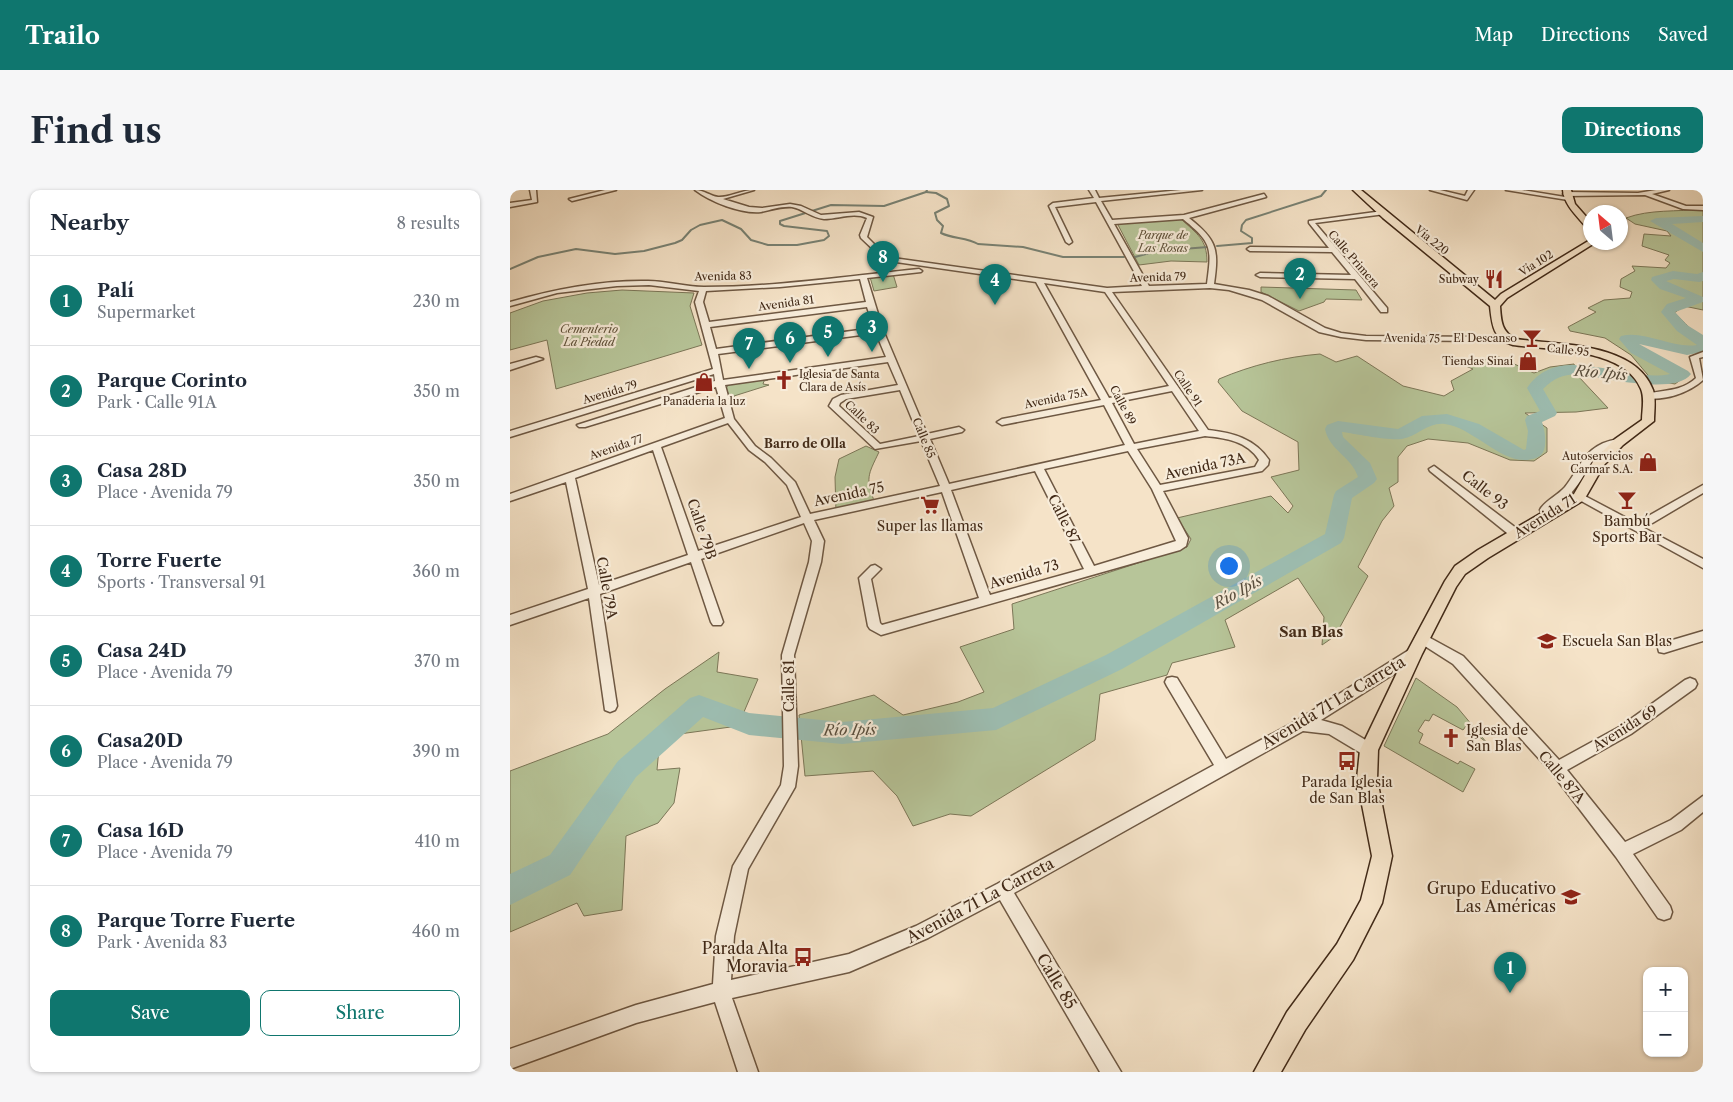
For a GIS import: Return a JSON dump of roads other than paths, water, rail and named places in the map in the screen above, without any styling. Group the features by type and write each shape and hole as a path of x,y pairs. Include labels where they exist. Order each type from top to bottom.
{"main road":[{"name":"Vía 220","path":"1357,190 1381,215 1495,305"},
{"path":"1567,194 1583,216"},
{"name":"Vía 102","path":"1495,305 1504,296 1583,246"},
{"path":"1482,295 1492,297 1504,296"},
{"path":"1495,305 1498,331 1502,337"},
{"name":"Calle 95","path":"1502,337 1513,342 1535,347 1603,354 1618,359 1639,373 1648,393"},
{"name":"Avenida 71","path":"1369,750 1417,646 1460,570 1579,497 1600,463 1619,442 1648,421 1648,393"},
{"path":"1266,1072 1296,1021 1345,952 1371,903 1382,856 1367,780 1369,750"}],"street":[{"path":"572,199 613,190"},
{"path":"698,190 718,199 755,210 791,205 811,215 867,215 870,217 863,235 864,238 881,254 891,260 904,264 939,267"},
{"path":"718,199 751,190"},
{"path":"1092,190 1147,289"},
{"path":"1069,242 1052,206 1069,201 1199,190"},
{"path":"1110,222 1184,217 1264,196 1253,190"},
{"path":"1434,190 1464,198 1469,198 1471,190"},
{"path":"1509,190 1567,194 1638,195 1647,195 1666,190"},
{"path":"1631,190 1638,195"},
{"path":"510,206 535,202 535,191"},
{"path":"1647,195 1685,208 1703,208"},
{"name":"Calle Primera","path":"1381,215 1311,222 1384,310"},
{"path":"1184,217 1209,237 1215,254 1210,286"},
{"path":"1250,249 1333,250"},
{"name":"Avenida 83","path":"510,304 556,291 617,284 649,283 703,290 929,270 939,267"},
{"name":"Avenida 79","path":"939,267 1107,290 1210,286 1236,289 1258,296 1322,330"},
{"path":"1260,275 1357,277"},
{"name":"Calle 85","path":"863,276 879,330 946,489 986,600"},
{"name":"Calle 89","path":"1039,281 1131,447 1157,489 1182,538 1182,543"},
{"name":"Calle 81","path":"703,290 699,302 713,352 725,407 730,419 752,448 768,460 791,484 818,541 815,562 788,655 791,766 788,787 741,866 725,936 721,992 748,1072"},
{"name":"Calle 91","path":"1107,290 1205,433"},
{"name":"Avenida 81","path":"706,325 870,304"},
{"path":"713,352 879,330"},
{"name":"Avenida 75","path":"1322,330 1341,335 1366,338 1484,339 1502,337"},
{"path":"1648,393 1681,391 1693,386 1700,378 1694,357 1703,354"},
{"path":"582,424 719,382 890,358"},
{"path":"510,367 540,359"},
{"name":"Avenida 79","path":"510,434 716,371"},
{"name":"Calle 83","path":"904,387 844,397 836,401 834,406 872,443 878,446 923,438"},
{"name":"Avenida 75A","path":"1002,422 1174,388"},
{"name":"Avenida 77","path":"510,498 730,419"},
{"path":"923,438 959,430"},
{"name":"Avenida 75","path":"510,620 808,518 1131,447 1205,433"},
{"name":"Avenida 73A","path":"1157,489 1258,469 1263,465 1264,460 1252,446 1235,438 1205,433"},
{"path":"1548,516 1545,510 1549,504 1568,490 1580,468 1599,448 1606,444 1619,442"},
{"name":"Calle 79B","path":"656,446 696,556 717,622"},
{"name":"Calle 87","path":"1038,468 1090,570"},
{"name":"Calle 93","path":"1434,469 1516,534"},
{"name":"Calle 79A","path":"570,477 594,591 610,706"},
{"path":"1636,527 1703,488"},
{"path":"1579,497 1703,564"},
{"name":"Avenida 73","path":"875,568 866,578 874,626 881,630 890,629 1090,570 1176,548 1182,543"},
{"path":"1664,648 1703,636"},
{"name":"Avenida 71 La Carreta","path":"510,1060 636,1014 687,999 849,963 922,932 1002,890 1300,725 1417,646"},
{"name":"Calle 87A","path":"1417,646 1458,660 1557,768 1622,851 1664,912"},
{"path":"1172,682 1223,767"},
{"name":"Avenida 69","path":"1557,768 1626,730 1690,684"},
{"path":"1300,725 1314,724 1330,727 1369,750"},
{"path":"1622,851 1676,825 1703,803"},
{"name":"Calle 85","path":"1002,890 1111,1072"}],"waterway":[{"path":"1217,246 1252,243 1252,238 1241,231 1242,225 1246,220 1321,196 1326,190"},
{"path":"510,269 538,257 576,249 615,254 644,251 675,243 682,240 691,230 700,225 722,220 741,229 751,240 768,245 797,245 824,240 829,236 827,231 784,226 780,224 780,221 831,205 884,206 926,192"},
{"path":"926,192 936,193 947,199 949,206 935,213 937,220 943,226 941,233 946,235 978,244 1023,247 1063,257 1124,257"},
{"name":"Río Ipís","path":"1703,219 1656,221 1675,229 1703,248"},
{"path":"1135,257 1157,251 1208,247"},
{"name":"Río Ipís","path":"1703,276 1699,278 1673,275 1657,280 1665,287 1698,299 1672,307 1668,312 1682,328 1703,341"},
{"name":"Río Ipís","path":"510,890 560,865 627,769 699,705 749,724 842,733 996,719 1114,662 1334,538 1343,495 1368,479 1364,467 1335,439 1333,429 1338,426 1400,434 1428,420 1447,419 1473,428 1514,453 1526,456 1535,452 1536,431 1533,420 1549,413 1535,388 1552,374 1564,370 1577,370 1642,379 1672,379 1683,374 1636,350 1626,339 1642,340 1687,351 1703,348 1703,346"}],"place":[{"name":"Subway","path":"1494,279"},
{"name":"Parque Torre Fuerte","path":"883,282"},
{"name":"Parque Corinto","path":"1300,299"},
{"name":"Torre Fuerte","path":"995,305"},
{"name":"El Descanso","path":"1532,338"},
{"name":"Casa 28D","path":"872,352"},
{"name":"Casa 24D","path":"828,357"},
{"name":"Tiendas Sinaí","path":"1528,361"},
{"name":"Casa20D","path":"790,363"},
{"name":"Casa 16D","path":"749,369"},
{"name":"Iglesia de Santa Clara de Asís","path":"784,380"},
{"name":"Panaderia la luz","path":"704,382"},
{"name":"Autoservicios Carmar S.A.","path":"1648,462"},
{"name":"Bambú Sports Bar","path":"1627,500"},
{"name":"Super las llamas","path":"930,505"},
{"name":"Escuela San Blas","path":"1547,641"},
{"name":"Iglesia de San Blas","path":"1451,738"},
{"name":"Parada Iglesia de San Blas","path":"1347,761"},
{"name":"Grupo Educativo Las Américas","path":"1571,897"},
{"name":"Parada Alta Moravia","path":"803,957"},
{"name":"Palí","path":"1510,993"}],"district":[{"name":"Barro de Olla","path":"805,444"},
{"name":"San Blas","path":"1311,632"}],"park label":[{"name":"Parque de Las Rosas","path":"1163,241"},
{"name":"Cementerio La Piedad","path":"589,335"}]}
